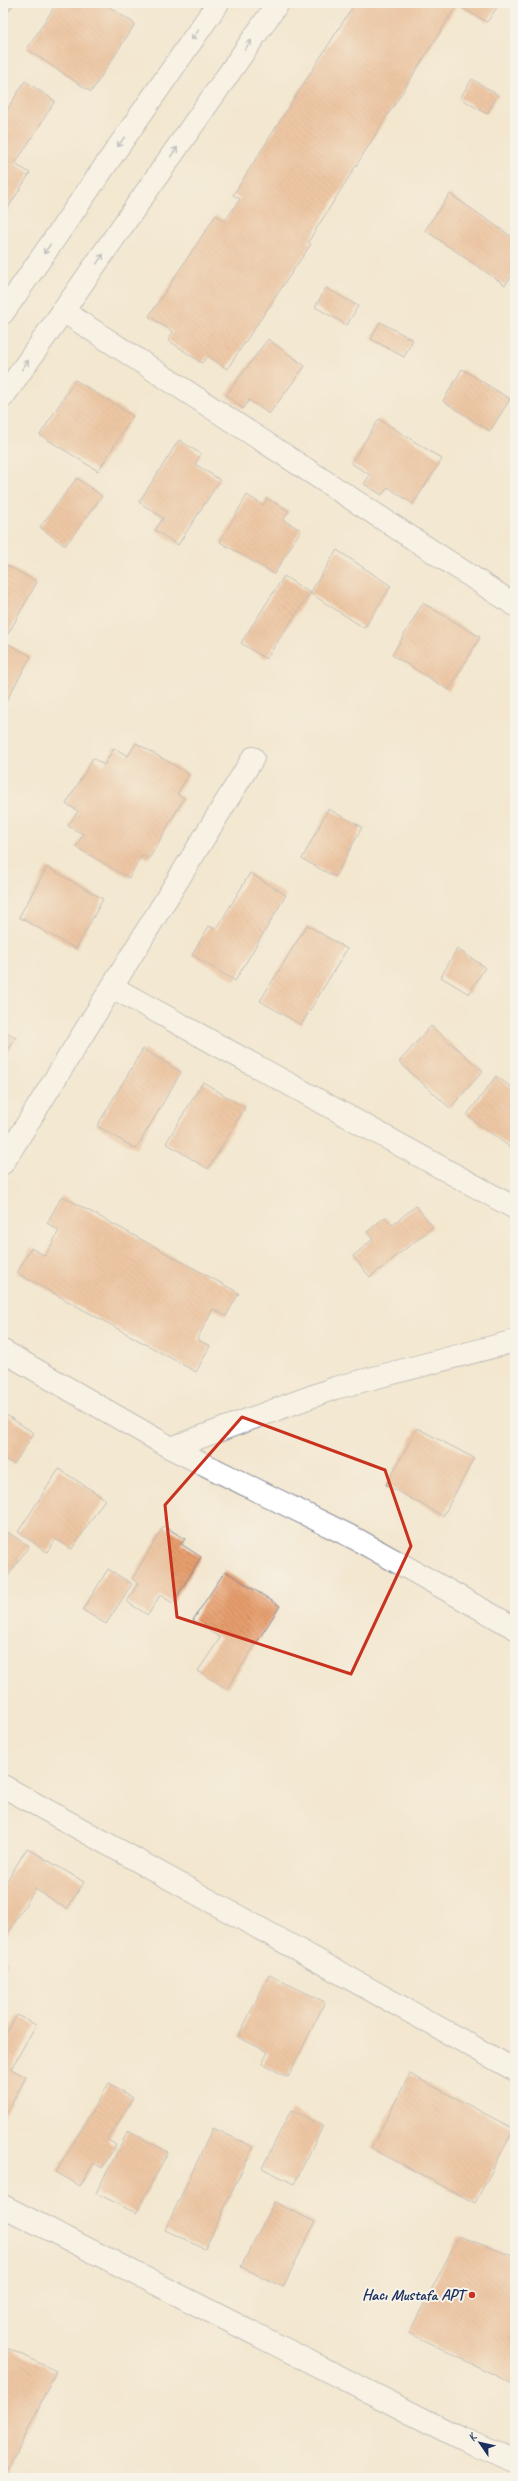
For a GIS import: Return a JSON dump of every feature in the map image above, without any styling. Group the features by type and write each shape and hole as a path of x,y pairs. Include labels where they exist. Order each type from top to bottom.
{"street":[{"path":"3,313 218,3"},
{"path":"3,397 278,3"},
{"path":"63,311 515,605"},
{"path":"3,1163 253,758"},
{"path":"112,987 515,1208"},
{"path":"171,1448 335,1388 515,1341"},
{"path":"3,1351 171,1448 356,1539 515,1628"},
{"path":"3,1786 515,2070"},
{"path":"3,2206 454,2436 515,2461"}],"highlighted area":[{"path":"242,1417 385,1470 411,1546 351,1674 177,1617 165,1505"}],"building":[{"path":"3,3 15,3 7,13 3,10"},
{"path":"57,3 103,3 135,24 91,92 27,49"},
{"path":"355,3 500,3 487,22 457,5 308,242 311,244 227,369 208,356 202,363 168,340 173,332 149,316 216,215 225,221 240,199 233,195"},
{"path":"472,79 498,95 487,114 460,98"},
{"path":"25,81 55,101 15,164 30,173 3,216 3,116"},
{"path":"450,194 515,239 515,271 505,285 425,230"},
{"path":"326,288 358,306 347,325 315,307"},
{"path":"380,322 413,340 404,357 371,339"},
{"path":"268,339 305,366 269,414 249,400 243,409 226,395"},
{"path":"462,369 510,399 490,431 443,401"},
{"path":"75,380 133,416 98,471 40,435"},
{"path":"379,419 442,459 413,504 388,487 382,495 364,484 370,475 351,463"},
{"path":"179,440 201,454 195,464 220,480 178,545 155,530 163,518 139,502"},
{"path":"77,478 102,496 65,546 40,527"},
{"path":"247,495 263,505 267,498 289,511 283,520 301,530 274,574 220,542"},
{"path":"337,550 391,586 364,628 310,593"},
{"path":"3,563 37,582 8,634 3,631"},
{"path":"284,576 310,593 266,659 241,643"},
{"path":"423,603 480,637 449,690 392,655"},
{"path":"3,641 31,656 3,707"},
{"path":"136,743 189,774 177,794 184,798 149,859 142,855 129,878 76,847 83,834 68,826 78,811 66,804 93,758 104,765 114,748 128,756"},
{"path":"328,809 362,827 335,877 302,859"},
{"path":"47,867 103,899 76,949 19,917"},
{"path":"250,873 286,895 235,981 192,955 209,926 216,930"},
{"path":"307,925 347,949 301,1025 260,1001"},
{"path":"457,949 485,967 469,994 441,977"},
{"path":"431,1026 483,1071 450,1108 399,1062"},
{"path":"3,1030 16,1038 3,1058"},
{"path":"143,1049 181,1072 136,1149 97,1126"},
{"path":"496,1076 515,1090 515,1151 467,1115"},
{"path":"203,1082 245,1108 208,1169 166,1143"},
{"path":"62,1196 239,1293 226,1316 213,1309 197,1339 210,1346 196,1372 17,1273 31,1248 45,1256 59,1231 47,1223"},
{"path":"416,1206 433,1227 370,1277 353,1256 373,1239 367,1232 385,1217 392,1225"},
{"path":"3,1413 34,1433 14,1464 3,1458"},
{"path":"417,1428 474,1458 443,1516 386,1485"},
{"path":"59,1469 105,1499 72,1549 56,1539 47,1552 18,1532"},
{"path":"164,1526 185,1539 181,1544 201,1557 173,1603 160,1595 148,1615 127,1602 138,1583 132,1579"},
{"path":"7,1532 29,1546 3,1583 3,1538"},
{"path":"108,1569 132,1584 106,1624 83,1610"},
{"path":"225,1571 280,1606 227,1689 198,1671 220,1638 193,1620"},
{"path":"27,1848 84,1882 67,1909 35,1889 5,1938 3,1937 3,1887"},
{"path":"3,1958 8,1961 3,1971"},
{"path":"269,1975 325,2002 288,2077 262,2064 268,2052 238,2037"},
{"path":"17,2015 36,2025 11,2069 26,2077 3,2119 3,2039"},
{"path":"410,2074 514,2129 475,2203 371,2148"},
{"path":"109,2083 133,2098 108,2140 116,2145 102,2168 94,2163 80,2186 56,2172"},
{"path":"291,2110 323,2126 294,2184 262,2168"},
{"path":"213,2128 253,2147 205,2249 165,2230"},
{"path":"128,2131 168,2152 136,2213 96,2193"},
{"path":"274,2202 315,2222 283,2287 241,2267"},
{"name":"Hacı Mustafa APT","path":"459,2236 515,2257 515,2385 409,2333"},
{"path":"3,2346 56,2371 5,2478 3,2478"}],"place":[{"name":"Hacı Mustafa APT","path":"472,2295"}]}
